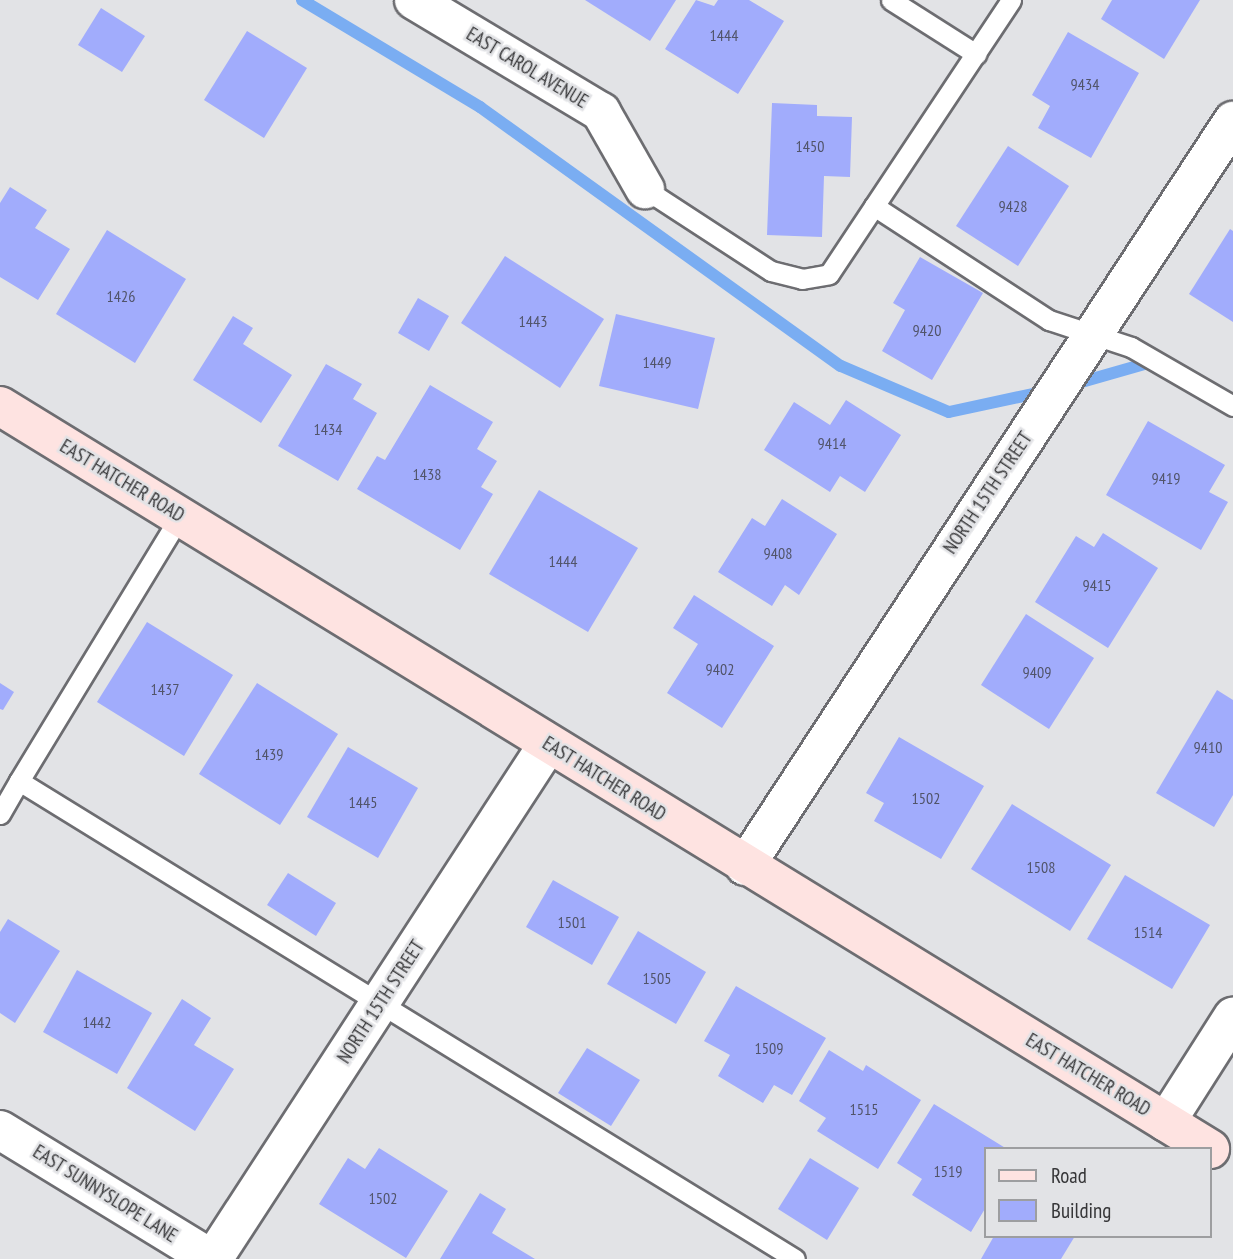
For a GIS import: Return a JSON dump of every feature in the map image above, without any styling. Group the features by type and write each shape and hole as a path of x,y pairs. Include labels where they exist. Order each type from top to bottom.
{"street":[{"name":"EAST CAROL AVENUE","path":"414,0 601,112 645,189"},
{"name":"NORTH 15TH STREET","path":"745,866 1231,129"},
{"name":"EAST HATCHER ROAD","path":"0,407 1207,1147"},
{"name":"NORTH 15TH STREET","path":"212,1259 548,744"},
{"path":"1166,1122 1233,1017"},
{"name":"EAST SUNNYSLOPE LANE","path":"0,1130 212,1259"},
{"name":"EAST HATCHER ROAD","path":"1212,1150 1233,1163"}],"lane":[{"path":"891,0 976,54"},
{"path":"645,189 771,271 803,279 829,274 1011,0"},
{"path":"874,206 1049,320 1131,347 1233,406"},
{"path":"0,814 180,516"},
{"path":"19,781 795,1259"}],"building":[{"path":"585,0 676,0 650,41"},
{"path":"696,0 714,6 718,0 749,0 784,21 738,94 665,49"},
{"path":"1112,0 1200,0 1164,59 1101,19"},
{"path":"101,8 145,36 122,72 78,45"},
{"path":"247,31 307,68 264,138 204,100"},
{"path":"1068,32 1139,73 1091,158 1038,128 1050,106 1032,95"},
{"path":"772,103 817,105 817,116 852,117 850,177 824,176 822,237 767,235"},
{"path":"1008,146 1069,186 1018,266 956,226"},
{"path":"10,187 47,210 35,228 70,249 38,300 0,277 0,203"},
{"path":"1230,229 1233,231 1233,322 1189,294"},
{"path":"107,230 186,279 135,363 56,314"},
{"path":"505,256 604,319 560,388 461,323"},
{"path":"920,257 983,293 932,380 882,351 905,310 893,303"},
{"path":"418,298 449,316 429,351 398,333"},
{"path":"616,314 715,338 698,409 599,386"},
{"path":"233,316 253,328 243,344 292,375 261,423 193,380"},
{"path":"326,364 362,384 353,399 377,413 338,481 278,446"},
{"path":"430,385 493,422 477,449 497,461 481,487 493,494 460,550 357,489 377,456 385,460"},
{"path":"846,400 901,435 865,492 840,476 830,492 764,450 794,402 830,425"},
{"path":"1148,421 1225,465 1209,492 1228,502 1201,550 1106,495"},
{"path":"539,490 638,548 588,632 489,574"},
{"path":"782,499 837,534 799,595 785,585 772,606 718,572 752,518 765,526"},
{"path":"1103,533 1158,568 1108,648 1035,602 1076,536 1094,547"},
{"path":"694,595 774,646 722,728 667,693 698,644 673,628"},
{"path":"1026,614 1094,658 1049,729 981,685"},
{"path":"147,622 233,675 184,756 97,702"},
{"path":"0,683 14,692 3,710 0,709"},
{"path":"257,683 338,734 280,825 199,774"},
{"path":"1217,690 1233,700 1233,795 1214,827 1156,793"},
{"path":"899,737 984,786 941,859 874,821 884,803 866,793"},
{"path":"348,747 418,788 378,858 307,817"},
{"path":"1012,804 1111,865 1070,931 971,869"},
{"path":"288,873 336,903 316,936 267,905"},
{"path":"1125,875 1210,925 1172,989 1087,939"},
{"path":"553,880 619,917 592,965 526,927"},
{"path":"8,919 60,951 15,1023 0,1013 0,932"},
{"path":"638,931 706,972 676,1024 607,984"},
{"path":"77,970 152,1013 117,1074 43,1032"},
{"path":"736,986 826,1038 792,1095 774,1085 763,1103 718,1076 730,1055 704,1041"},
{"path":"182,999 211,1018 194,1045 234,1069 195,1131 127,1088"},
{"path":"587,1048 640,1080 611,1126 558,1093"},
{"path":"829,1050 863,1071 866,1065 921,1100 878,1169 817,1131 826,1118 799,1101"},
{"path":"934,1104 1004,1147 984,1147 984,1210 971,1232 912,1195 922,1179 897,1163"},
{"path":"379,1148 448,1191 406,1258 319,1204 348,1158 365,1169"},
{"path":"810,1158 859,1188 827,1240 778,1209"},
{"path":"480,1193 506,1209 492,1233 535,1259 440,1259"},
{"path":"993,1238 1074,1238 1061,1259 981,1259"}],"waterway":[{"path":"302,0 480,107 841,366 949,412 1047,391"},
{"path":"1071,385 1148,363"}]}
